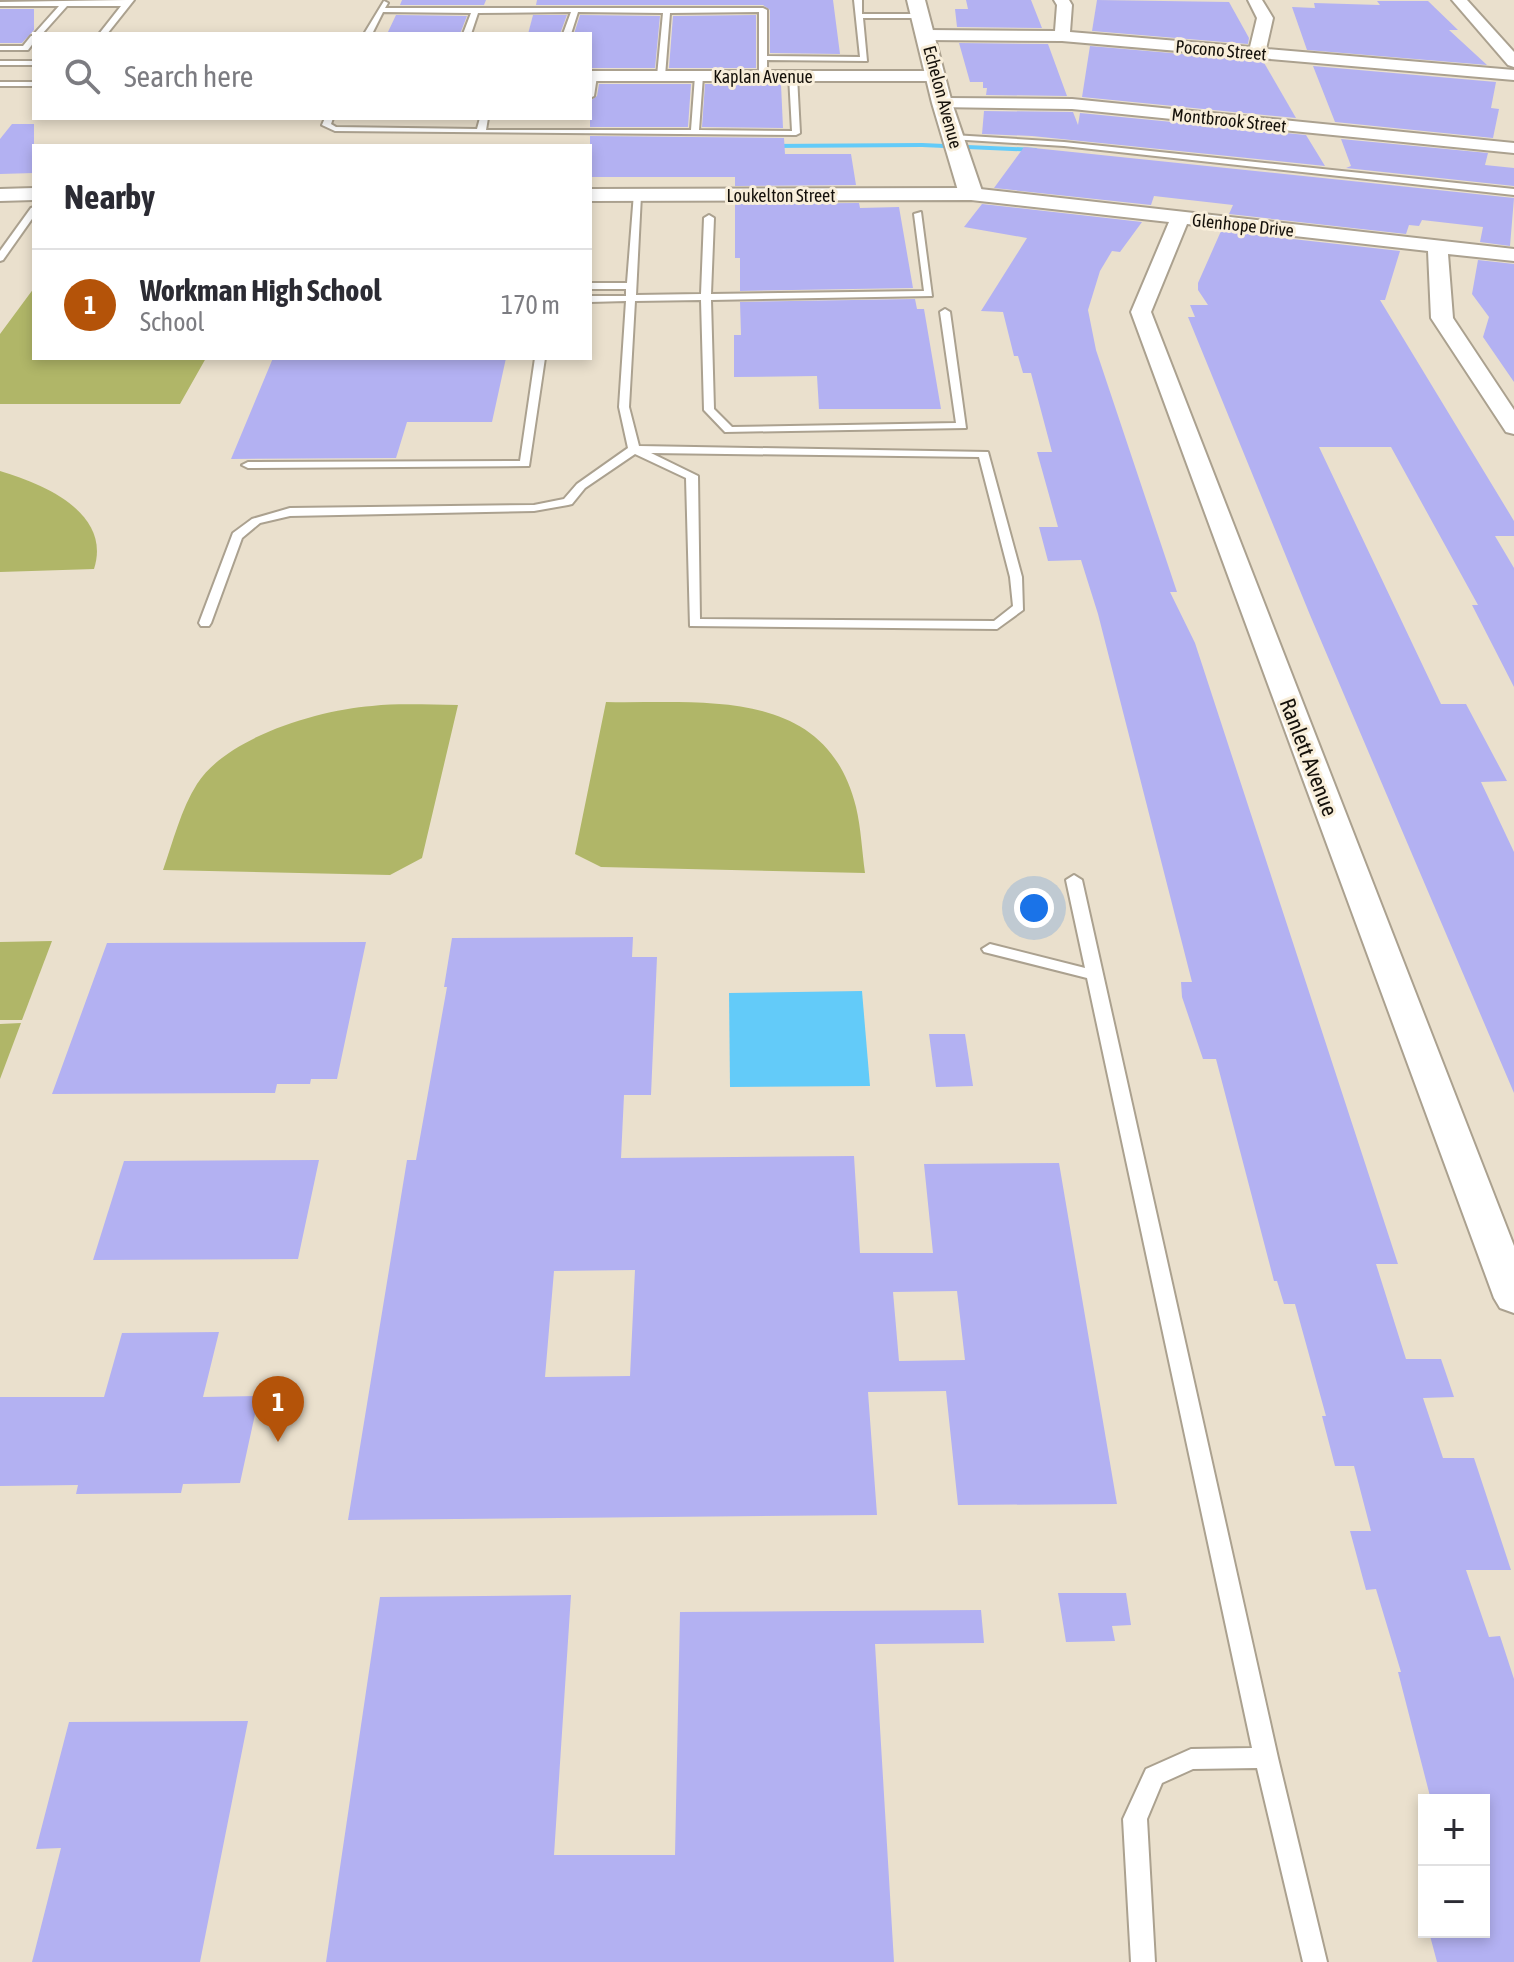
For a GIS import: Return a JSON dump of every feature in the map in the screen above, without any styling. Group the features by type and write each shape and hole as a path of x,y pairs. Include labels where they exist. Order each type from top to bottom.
{"street":[{"path":"1061,0 1065,5 1062,36"},
{"path":"1255,0 1265,18 1257,53"},
{"path":"1459,0 1514,62"},
{"name":"Pocono Street","path":"921,17 1062,36 1514,75"},
{"name":"Echelon Avenue","path":"921,17 942,103 971,194"},
{"name":"Kaplan Avenue","path":"592,76 937,76"},
{"name":"Montbrook Street","path":"942,103 1072,104 1514,148"},
{"path":"0,195 32,194"},
{"name":"Loukelton Street","path":"592,195 971,194"},
{"name":"Glenhope Drive","path":"971,194 1514,255"},
{"name":"Ranlett Avenue","path":"1180,218 1141,312 1500,1224 1514,1298"},
{"path":"1438,246 1442,318 1514,427"}],"lane":[{"path":"369,32 385,0"},
{"path":"626,10 628,0"},
{"path":"763,58 864,59 858,0"},
{"path":"0,4 128,2"},
{"path":"105,32 128,2"},
{"path":"40,32 65,4"},
{"path":"380,10 763,10 763,76"},
{"path":"568,32 575,10"},
{"path":"468,32 475,11"},
{"path":"661,76 667,11"},
{"path":"859,16 921,17"},
{"path":"0,48 25,48 32,41"},
{"path":"0,63 32,63"},
{"path":"695,133 699,76"},
{"path":"328,120 326,125 335,129 796,133 793,76"},
{"path":"0,84 32,84"},
{"path":"481,132 484,120"},
{"path":"584,132 586,120"},
{"path":"955,143 1055,143 1514,192"},
{"path":"634,449 624,407 637,195"},
{"path":"0,258 32,213"},
{"path":"592,299 929,294 918,214"},
{"path":"709,218 706,298 709,410 729,430 962,426 945,312"},
{"path":"592,286 633,286"},
{"path":"248,465 525,464 540,360"},
{"path":"205,623 237,536 256,521 290,512 534,508 568,502 581,486 634,449 984,454 1016,577 1019,607 997,625 694,623 692,476 634,449"},
{"path":"1074,880 1266,1758 1315,1962"},
{"path":"990,949 1094,975"},
{"path":"1143,1962 1135,1819 1154,1776 1191,1759 1266,1758"}],"green space":[{"path":"32,291 32,360 205,360 180,404 0,404 0,334"},
{"path":"0,471 54,493 84,517 93,532 97,549 94,569 0,572"},
{"path":"606,702 720,704 756,710 789,721 818,739 841,768 856,807 865,873 601,867 575,854"},
{"path":"393,705 458,705 422,858 390,875 163,870 182,815 197,784 211,767 251,740 326,713"},
{"path":"52,941 22,1020 0,1020 0,942"},
{"path":"21,1023 0,1079 0,1024"}],"water":[{"path":"862,991 870,1086 730,1087 729,993"}],"building":[{"path":"402,0 486,0 484,5 400,5"},
{"path":"537,0 833,0 840,54 770,53 770,10 763,5 536,5"},
{"path":"966,0 1031,0 1042,28 957,27 955,9 968,9"},
{"path":"1097,0 1229,2 1249,38 1248,44 1092,31"},
{"path":"1377,1 1428,1 1458,30 1449,30 1487,65 1307,50 1292,7 1315,8 1314,3 1380,5"},
{"path":"0,9 34,9 34,30 22,43 0,43"},
{"path":"396,15 467,16 461,32 388,32"},
{"path":"533,15 567,15 561,32 529,32"},
{"path":"580,15 660,16 655,68 592,68 592,32 575,32"},
{"path":"756,15 756,68 669,68 673,16"},
{"path":"959,43 1048,44 1067,96 986,95 987,88 983,88 983,82 970,82"},
{"path":"1090,46 1263,61 1296,118 1082,97"},
{"path":"1313,66 1496,82 1491,108 1499,109 1493,138 1335,122"},
{"path":"599,84 691,84 688,127 590,127 592,100 597,96"},
{"path":"705,84 781,84 783,128 702,127"},
{"path":"984,111 1073,112 1078,125 1080,113 1306,135 1325,166 1032,136 982,134"},
{"path":"12,124 34,124 32,173 0,174 0,139"},
{"path":"590,136 784,138 785,154 851,154 856,185 735,186 735,177 592,177"},
{"path":"1341,139 1488,153 1485,165 1514,168 1514,186 1346,168 1351,166"},
{"path":"1024,147 1514,198 1510,246 1480,242 1483,227 1422,220 1419,226 1409,225 1406,234 1229,214 1233,205 1154,196 1151,205 994,188"},
{"path":"859,203 860,208 899,207 913,288 740,291 740,258 735,258 735,204"},
{"path":"982,204 1142,222 1120,252 1112,251 1100,271 1088,310 1096,350 1177,592 1170,592 1195,643 1398,1264 1376,1264 1406,1359 1441,1359 1454,1397 1423,1398 1443,1458 1474,1458 1511,1570 1466,1570 1489,1637 1500,1636 1514,1679 1514,1962 1437,1962 1431,1938 1490,1938 1490,1794 1429,1794 1398,1672 1401,1672 1376,1589 1366,1590 1350,1531 1371,1531 1354,1466 1335,1466 1322,1416 1326,1416 1295,1304 1284,1304 1277,1281 1274,1281 1216,1059 1203,1059 1182,997 1181,982 1192,982 1098,614 1081,560 1048,561 1039,527 1058,527 1037,452 1052,452 1031,373 1023,373 1018,356 1014,356 1003,312 981,311 1027,238 964,227"},
{"path":"1221,231 1400,251 1385,300 1380,300 1514,521 1514,536 1495,536 1514,568 1514,687 1472,605 1478,605 1391,447 1319,447 1441,704 1466,704 1507,781 1481,782 1514,852 1514,1093 1310,615 1188,317 1195,317 1190,305 1208,305 1198,290 1198,283"},
{"path":"1478,260 1514,264 1514,382 1483,337 1489,317 1472,294"},
{"path":"915,299 917,309 924,309 941,409 819,409 817,376 734,377 734,335 741,335 740,302"},
{"path":"272,360 506,360 492,422 407,422 396,458 231,459"},
{"path":"633,937 632,957 657,957 651,1095 624,1095 621,1158 854,1156 860,1253 933,1253 924,1164 1059,1163 1117,1504 958,1505 946,1391 868,1392 877,1515 348,1520 407,1160 416,1160 447,987 444,987 452,938","holes":["635,1270 630,1376 545,1377 554,1271","957,1291 965,1360 899,1361 893,1292"]},
{"path":"366,942 337,1079 311,1079 310,1084 277,1084 275,1093 52,1094 107,943"},
{"path":"929,1034 965,1034 973,1086 936,1087"},
{"path":"319,1160 298,1259 93,1260 124,1161"},
{"path":"219,1332 203,1397 259,1396 240,1483 183,1484 181,1493 76,1494 78,1485 0,1486 0,1397 104,1397 122,1333"},
{"path":"1058,1593 1126,1593 1131,1625 1112,1626 1115,1641 1066,1642"},
{"path":"571,1595 554,1855 675,1855 680,1612 981,1610 984,1643 875,1644 894,1962 326,1962 380,1597"},
{"path":"248,1721 200,1962 32,1962 61,1848 36,1849 69,1722"}],"waterway":[{"path":"769,146 922,145 1036,150"}],"place":[{"name":"Workman High School","path":"278,1442"}]}
